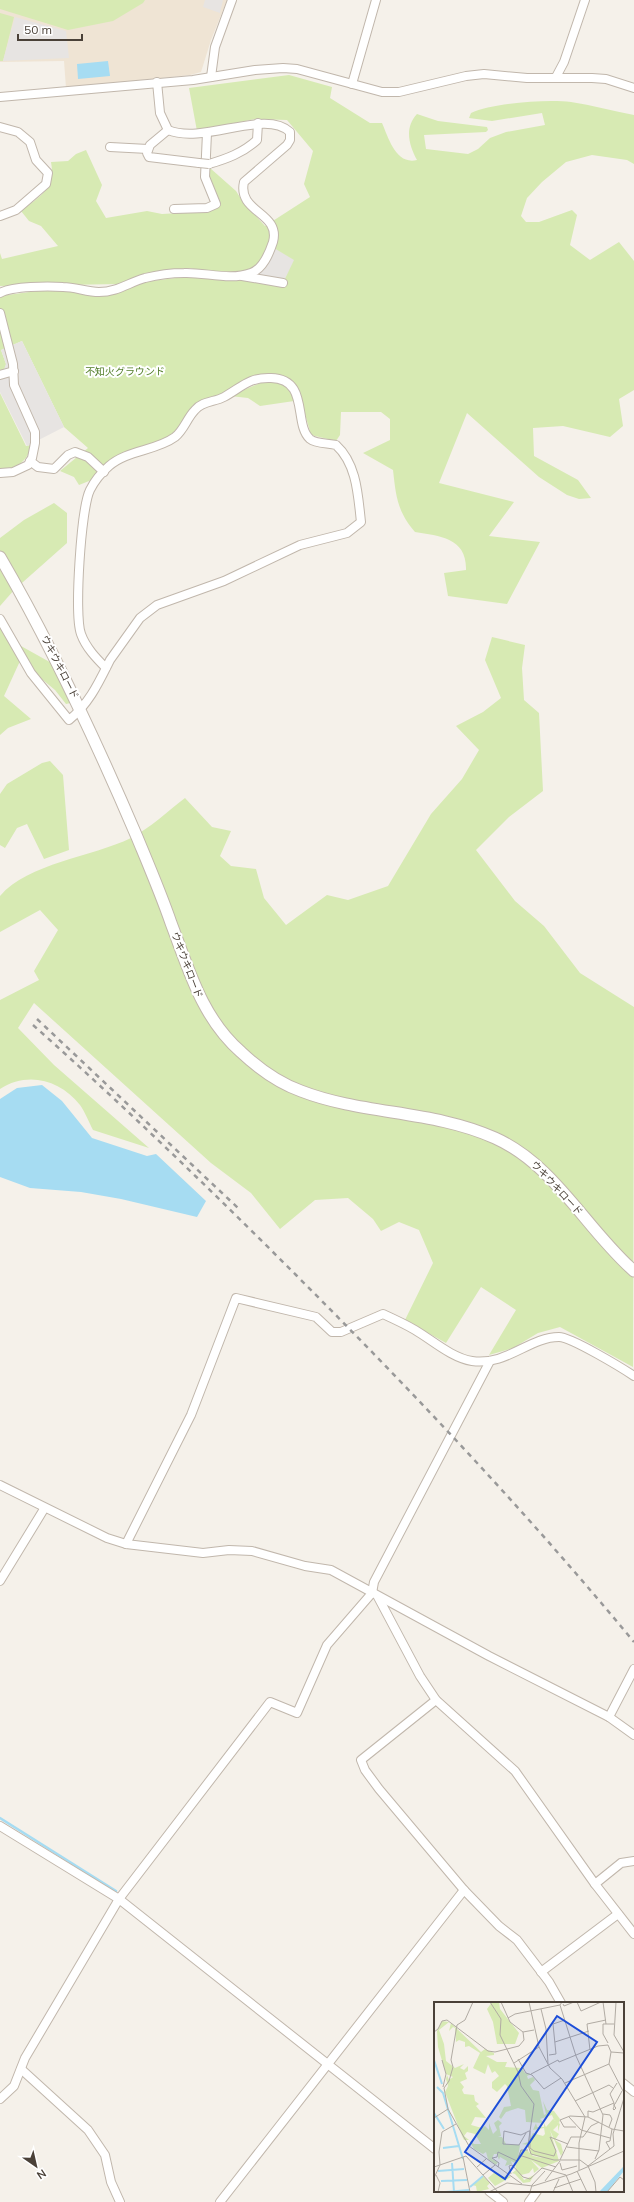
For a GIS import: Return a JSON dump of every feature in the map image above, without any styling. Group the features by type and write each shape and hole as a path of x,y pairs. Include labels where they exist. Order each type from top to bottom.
{"street":[{"path":"211,77 215,47 232,0"},
{"path":"352,84 376,0"},
{"path":"556,77 564,62 585,0"},
{"path":"0,97 211,77 283,68 297,69 375,90 391,92 484,74 527,78 556,77 606,79 634,88"},
{"path":"157,82 160,113 168,130 174,132 207,133 258,123 275,124 284,127 290,132 290,140 287,145 244,182 242,189 244,200 271,223 273,240 269,254 262,266 251,273 240,275"},
{"path":"168,130 150,145 148,149 150,157 209,164 234,156 254,143 258,137 258,123"},
{"path":"0,127 18,132 30,142 36,160 48,173 46,184 16,210 0,216"},
{"path":"174,209 207,208 216,204 205,177 207,133"},
{"path":"110,147 148,149"},
{"path":"0,293 11,290 63,286 97,292 112,292 146,278 181,273 240,275 283,283"},
{"path":"0,313 13,364 14,385 35,432 35,443 30,461 21,470 0,473"},
{"path":"0,375 14,371"},
{"path":"0,618 31,673 69,720 82,710 106,668 140,618 157,605 224,581 300,545 347,533 361,522 357,487 345,455 336,445 313,441 309,438 296,392 289,385 273,378 247,382 225,396 199,406 175,437 124,457 109,466 90,491 80,545 78,600 81,634 94,656 106,668"},
{"path":"30,461 38,468 54,469 68,455 75,452 88,457 104,472"},
{"name":"ウキウキロード","path":"0,557 47,641 82,710 154,878 198,994 216,1024 233,1045 267,1073 300,1091 335,1101 444,1121 470,1128 496,1138 516,1149 546,1174 616,1254 634,1271"},
{"path":"126,1544 191,1415 236,1298 316,1317 332,1332 341,1332 383,1314 414,1330 452,1353 470,1361 490,1361 510,1356 547,1339 560,1337 611,1361 634,1376"},
{"path":"490,1361 374,1582 375,1595 420,1676 436,1700 515,1771 595,1884 634,1934"},
{"path":"0,1486 44,1509 107,1538 126,1544 203,1553 229,1550 252,1551 305,1566 331,1570 375,1595 609,1717 634,1735"},
{"path":"0,1581 44,1509"},
{"path":"0,2099 14,2086 25,2058 119,1899 270,1702 297,1713 327,1645 375,1595"},
{"path":"609,1717 634,1669"},
{"path":"436,1700 361,1760 365,1770 383,1794 464,1890 499,1926 517,1940 549,1982 560,2002"},
{"path":"0,1826 119,1899 434,2148"},
{"path":"595,1884 621,1863 634,1861"},
{"path":"220,2202 464,1890"},
{"path":"541,1972 618,1914"},
{"path":"21,2069 88,2130 105,2155 111,2182 120,2202"},
{"path":"624,2084 634,2092"},
{"path":"490,2192 503,2202"},
{"path":"529,2202 537,2192"}],"shaded area":[{"path":"0,0 227,0 211,40 201,72 190,75 66,88 64,61 0,62"},
{"path":"205,0 223,0 220,13 203,7"},
{"path":"15,17 66,31 69,58 3,61"},
{"path":"274,248 294,260 284,281 253,274"},
{"path":"22,341 64,427 27,446 0,392 0,379 6,364 1,350"}],"green space":[{"path":"0,0 145,0 143,3 113,21 68,30 0,9"},
{"path":"0,13 14,17 3,61 0,61"},
{"name":"不知火グラウンド","path":"289,75 332,87 330,98 370,123 382,123 394,149 404,159 410,161 417,160 410,143 409,131 410,125 417,114 438,121 487,127 488,130 486,132 424,135 426,149 468,154 478,149 490,138 506,132 545,125 542,113 492,121 469,118 471,113 492,107 506,104 561,101 634,115 634,164 627,160 592,155 566,162 542,182 527,198 521,216 526,222 539,222 572,210 577,215 570,245 590,260 619,242 634,261 634,390 619,399 623,426 610,437 563,426 533,428 534,456 578,480 591,498 579,499 567,495 539,477 467,413 439,483 514,502 489,536 540,542 507,604 448,596 444,573 466,570 465,559 462,551 450,540 434,535 415,532 404,517 398,503 393,470 363,453 390,440 390,419 381,412 341,412 340,435 336,441 311,435 301,400 260,406 248,398 230,396 265,381 275,380 276,375 266,374 244,380 223,394 203,400 194,407 180,429 170,438 119,457 105,464 94,479 79,485 74,477 60,471 88,448 64,427 22,341 1,350 6,364 3,377 0,379 0,296 59,288 103,295 123,291 143,282 184,277 222,280 238,278 253,274 263,267 274,247 270,246 267,254 260,263 251,270 237,272 200,271 190,268 146,273 121,284 0,286 0,253 2,259 58,246 41,226 29,221 21,211 40,196 49,185 52,171 51,162 68,161 76,154 86,150 102,185 96,201 106,218 147,211 162,214 196,212 218,207 219,204 209,182 208,173 210,168 236,191 243,202 265,226 310,197 304,184 313,151 287,120 255,119 197,131 189,88"},
{"path":"0,393 26,446 31,445 30,451 21,463 12,468 0,470"},
{"path":"54,503 67,513 67,543 14,590 0,606 0,538 24,520"},
{"path":"0,626 11,647 21,646 55,665 75,702 66,704 55,690 20,661 4,696 31,719 8,728 0,735"},
{"path":"492,637 525,645 522,668 524,700 539,713 543,791 509,817 476,850 515,901 544,926 580,973 634,1007 633,1367 560,1327 538,1333 513,1348 489,1355 516,1310 481,1287 446,1343 405,1320 433,1263 419,1230 399,1222 381,1231 373,1219 348,1198 315,1200 280,1229 251,1193 211,1163 34,1003 18,1028 54,1065 149,1148 93,1130 80,1105 63,1089 53,1084 43,1081 22,1080 11,1083 0,1089 0,1000 39,980 34,971 58,930 40,910 0,932 0,896 12,885 43,868 115,845 131,838 152,824 185,798 212,827 231,831 220,856 231,866 256,869 264,898 286,925 327,895 348,900 388,886 431,814 462,779 479,750 456,726 483,712 501,698 485,660"},
{"path":"50,761 63,775 69,850 44,859 27,824 17,828 5,848 0,845 0,794 7,784 42,763"}],"water":[{"path":"108,61 110,76 78,79 77,64"},
{"path":"42,1085 62,1101 92,1138 147,1156 156,1154 206,1201 197,1217 121,1199 81,1192 30,1188 0,1177 0,1099 17,1088"}],"waterway":[{"path":"0,1818 116,1891"}],"railway":[{"path":"37,1019 238,1208"},
{"path":"33,1025 101,1086 200,1180 297,1276 427,1409 553,1547 634,1642"}]}
